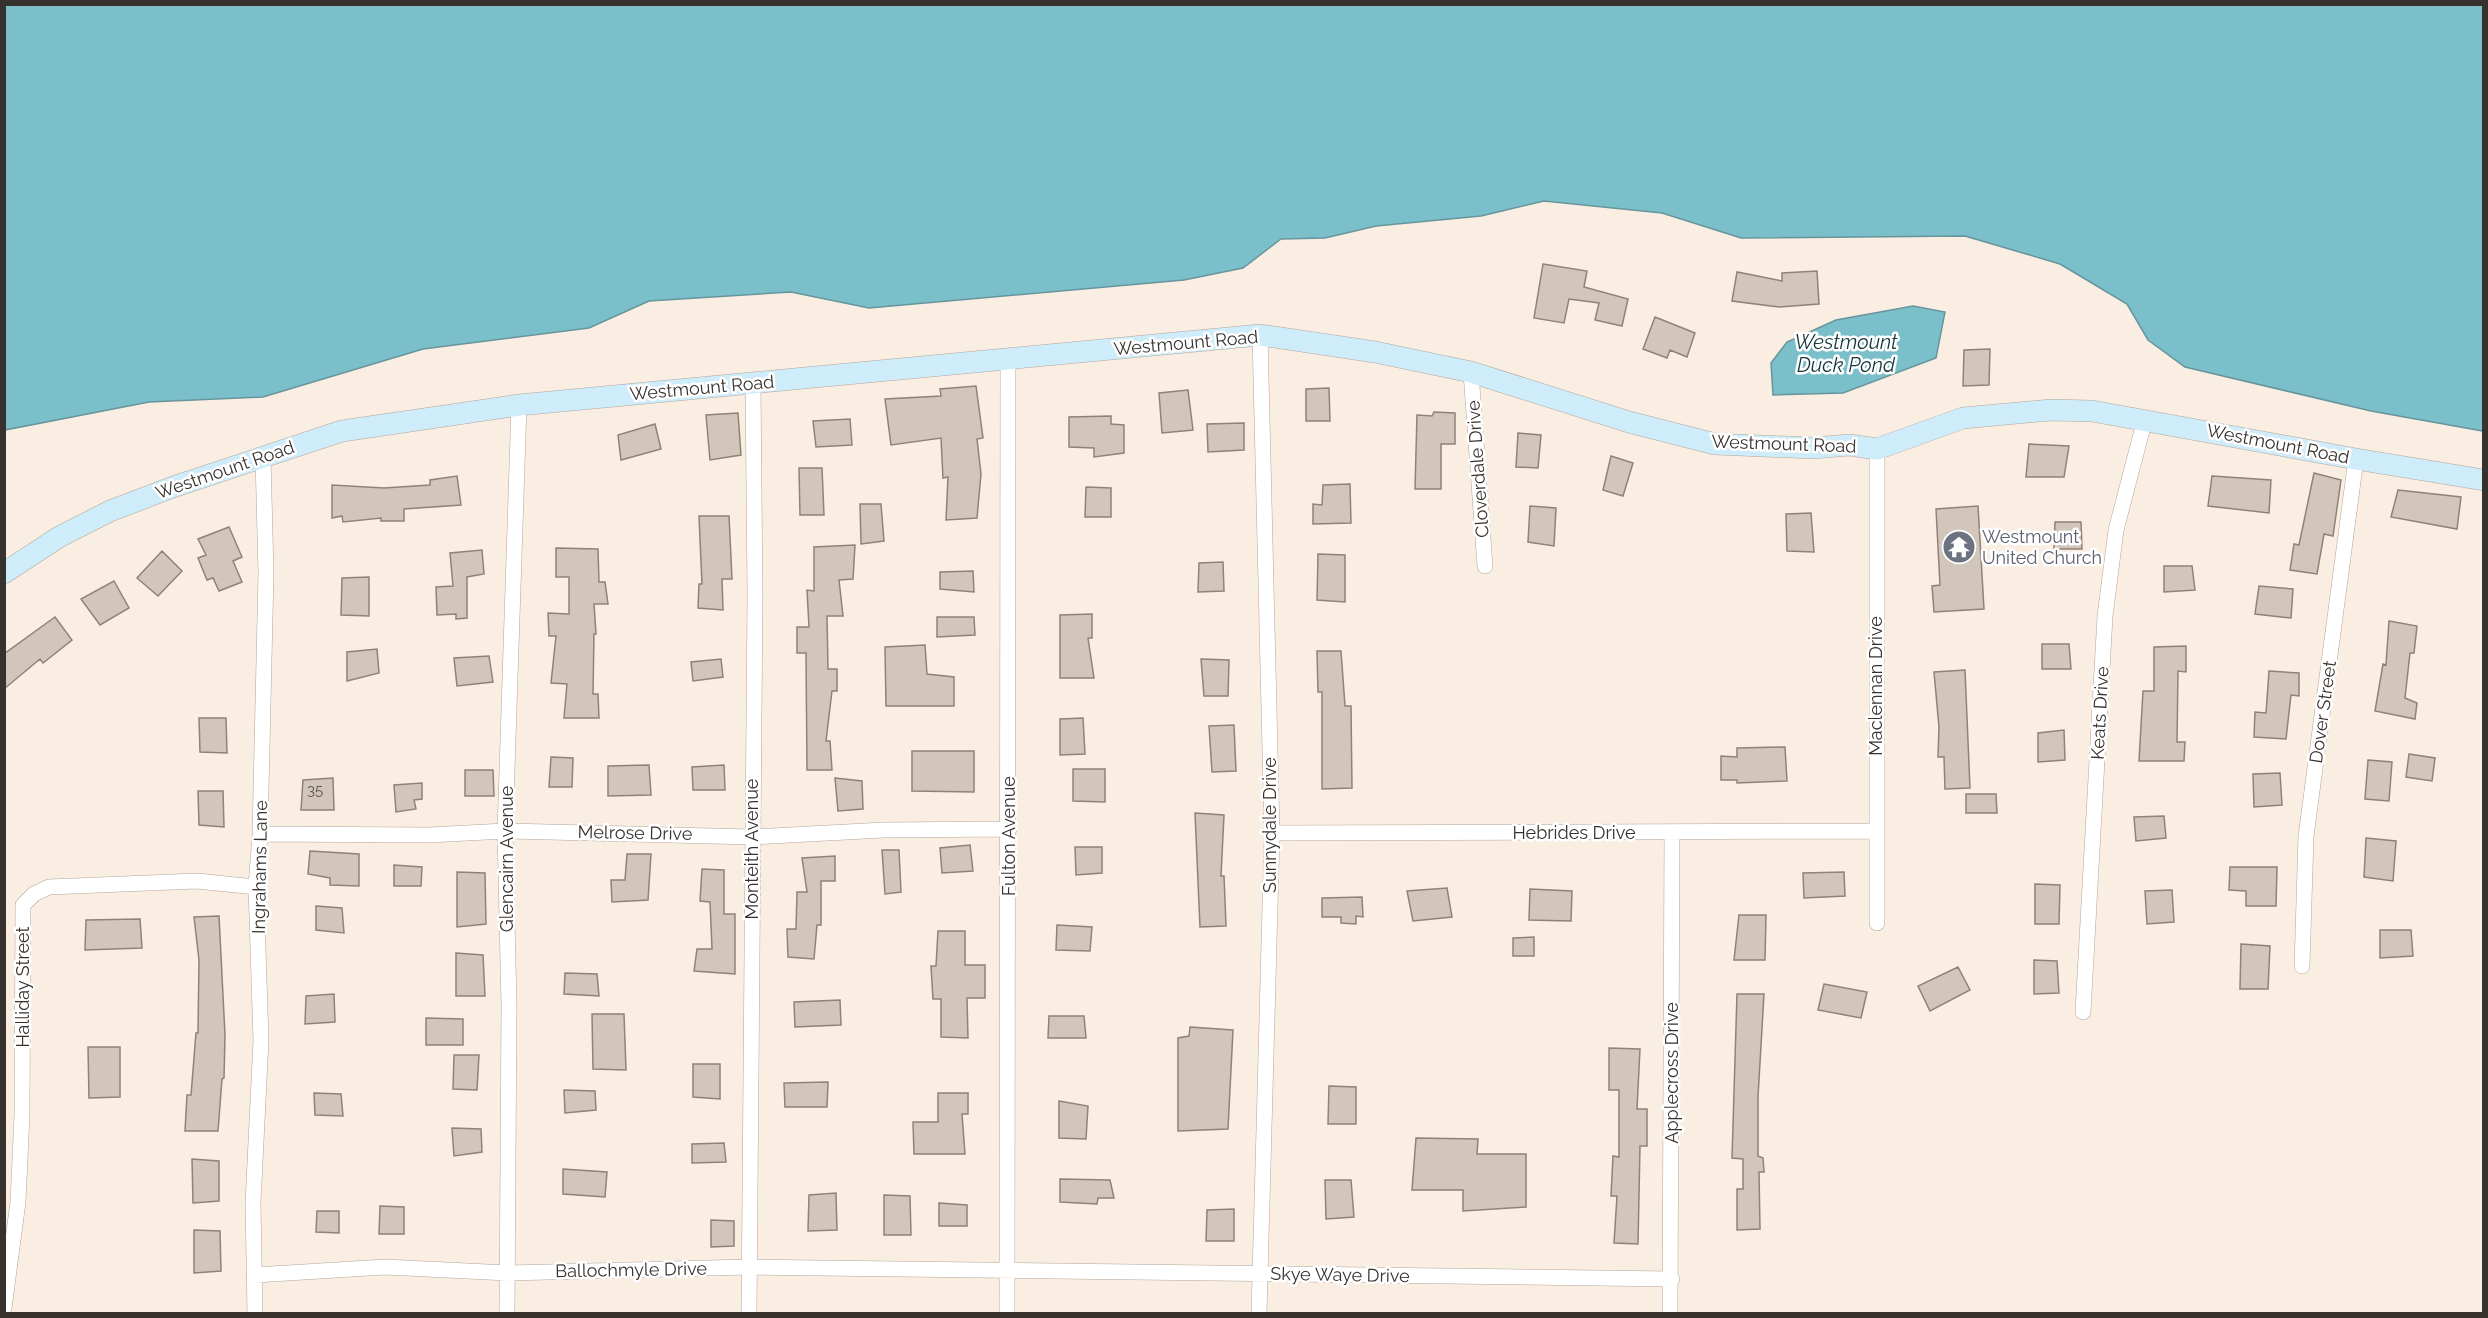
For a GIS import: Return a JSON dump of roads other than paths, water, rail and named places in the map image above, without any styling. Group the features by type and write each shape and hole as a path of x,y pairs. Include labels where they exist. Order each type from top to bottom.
{"main road":[{"name":"Westmount Road","path":"4,573 59,537 110,511 342,431 519,405 1260,336 1375,352 1471,372 1629,422 1715,444 1812,448 1850,445 1877,449 1963,418 2002,413 2092,411 2484,480"}],"street":[{"name":"Sunnydale Drive","path":"1259,1314 1272,833 1260,336"},
{"name":"Fulton Avenue","path":"1007,1314 1008,358"},
{"name":"Cloverdale Drive","path":"1471,372 1485,566"},
{"name":"Monteith Avenue","path":"749,1314 756,595 753,384"},
{"name":"Glencairn Avenue","path":"507,1314 509,1006 505,831 519,405"},
{"name":"Keats Drive","path":"2083,1012 2107,605 2116,530 2145,419"},
{"name":"Maclennan Drive","path":"1877,449 1875,831 1877,923"},
{"name":"Ingrahams Lane","path":"255,1314 253,1203 261,1040 256,886 260,834 266,573 263,457"},
{"name":"Dover Street","path":"2302,966 2306,836 2356,459"},
{"name":"Melrose Drive","path":"260,834 429,836 505,831 752,837 884,830 1009,829"},
{"name":"Hebrides Drive","path":"1272,833 1875,831"},
{"name":"Applecross Drive","path":"1670,1314 1672,1279 1672,833"},
{"name":"Halliday Street","path":"4,1308 18,1202 22,1126 23,905 33,894 50,887 197,881 256,886"},
{"name":"Ballochmyle Drive","path":"255,1275 385,1267 508,1273 749,1267 1008,1271"},
{"name":"Skye Waye Drive","path":"1008,1271 1672,1279"}],"water":[{"path":"5,4 2483,5 2483,431 2371,411 2185,367 2148,340 2127,304 2060,264 1965,236 1741,238 1662,213 1544,201 1481,216 1376,226 1325,238 1281,239 1243,268 1184,280 869,308 791,292 649,301 589,328 423,349 263,397 149,402 5,430"},
{"name":"Westmount Duck Pond","path":"1913,306 1945,312 1936,358 1843,393 1773,395 1771,363 1787,342 1836,320"}],"place":[{"name":"Westmount United Church","path":"1959,547"}]}
